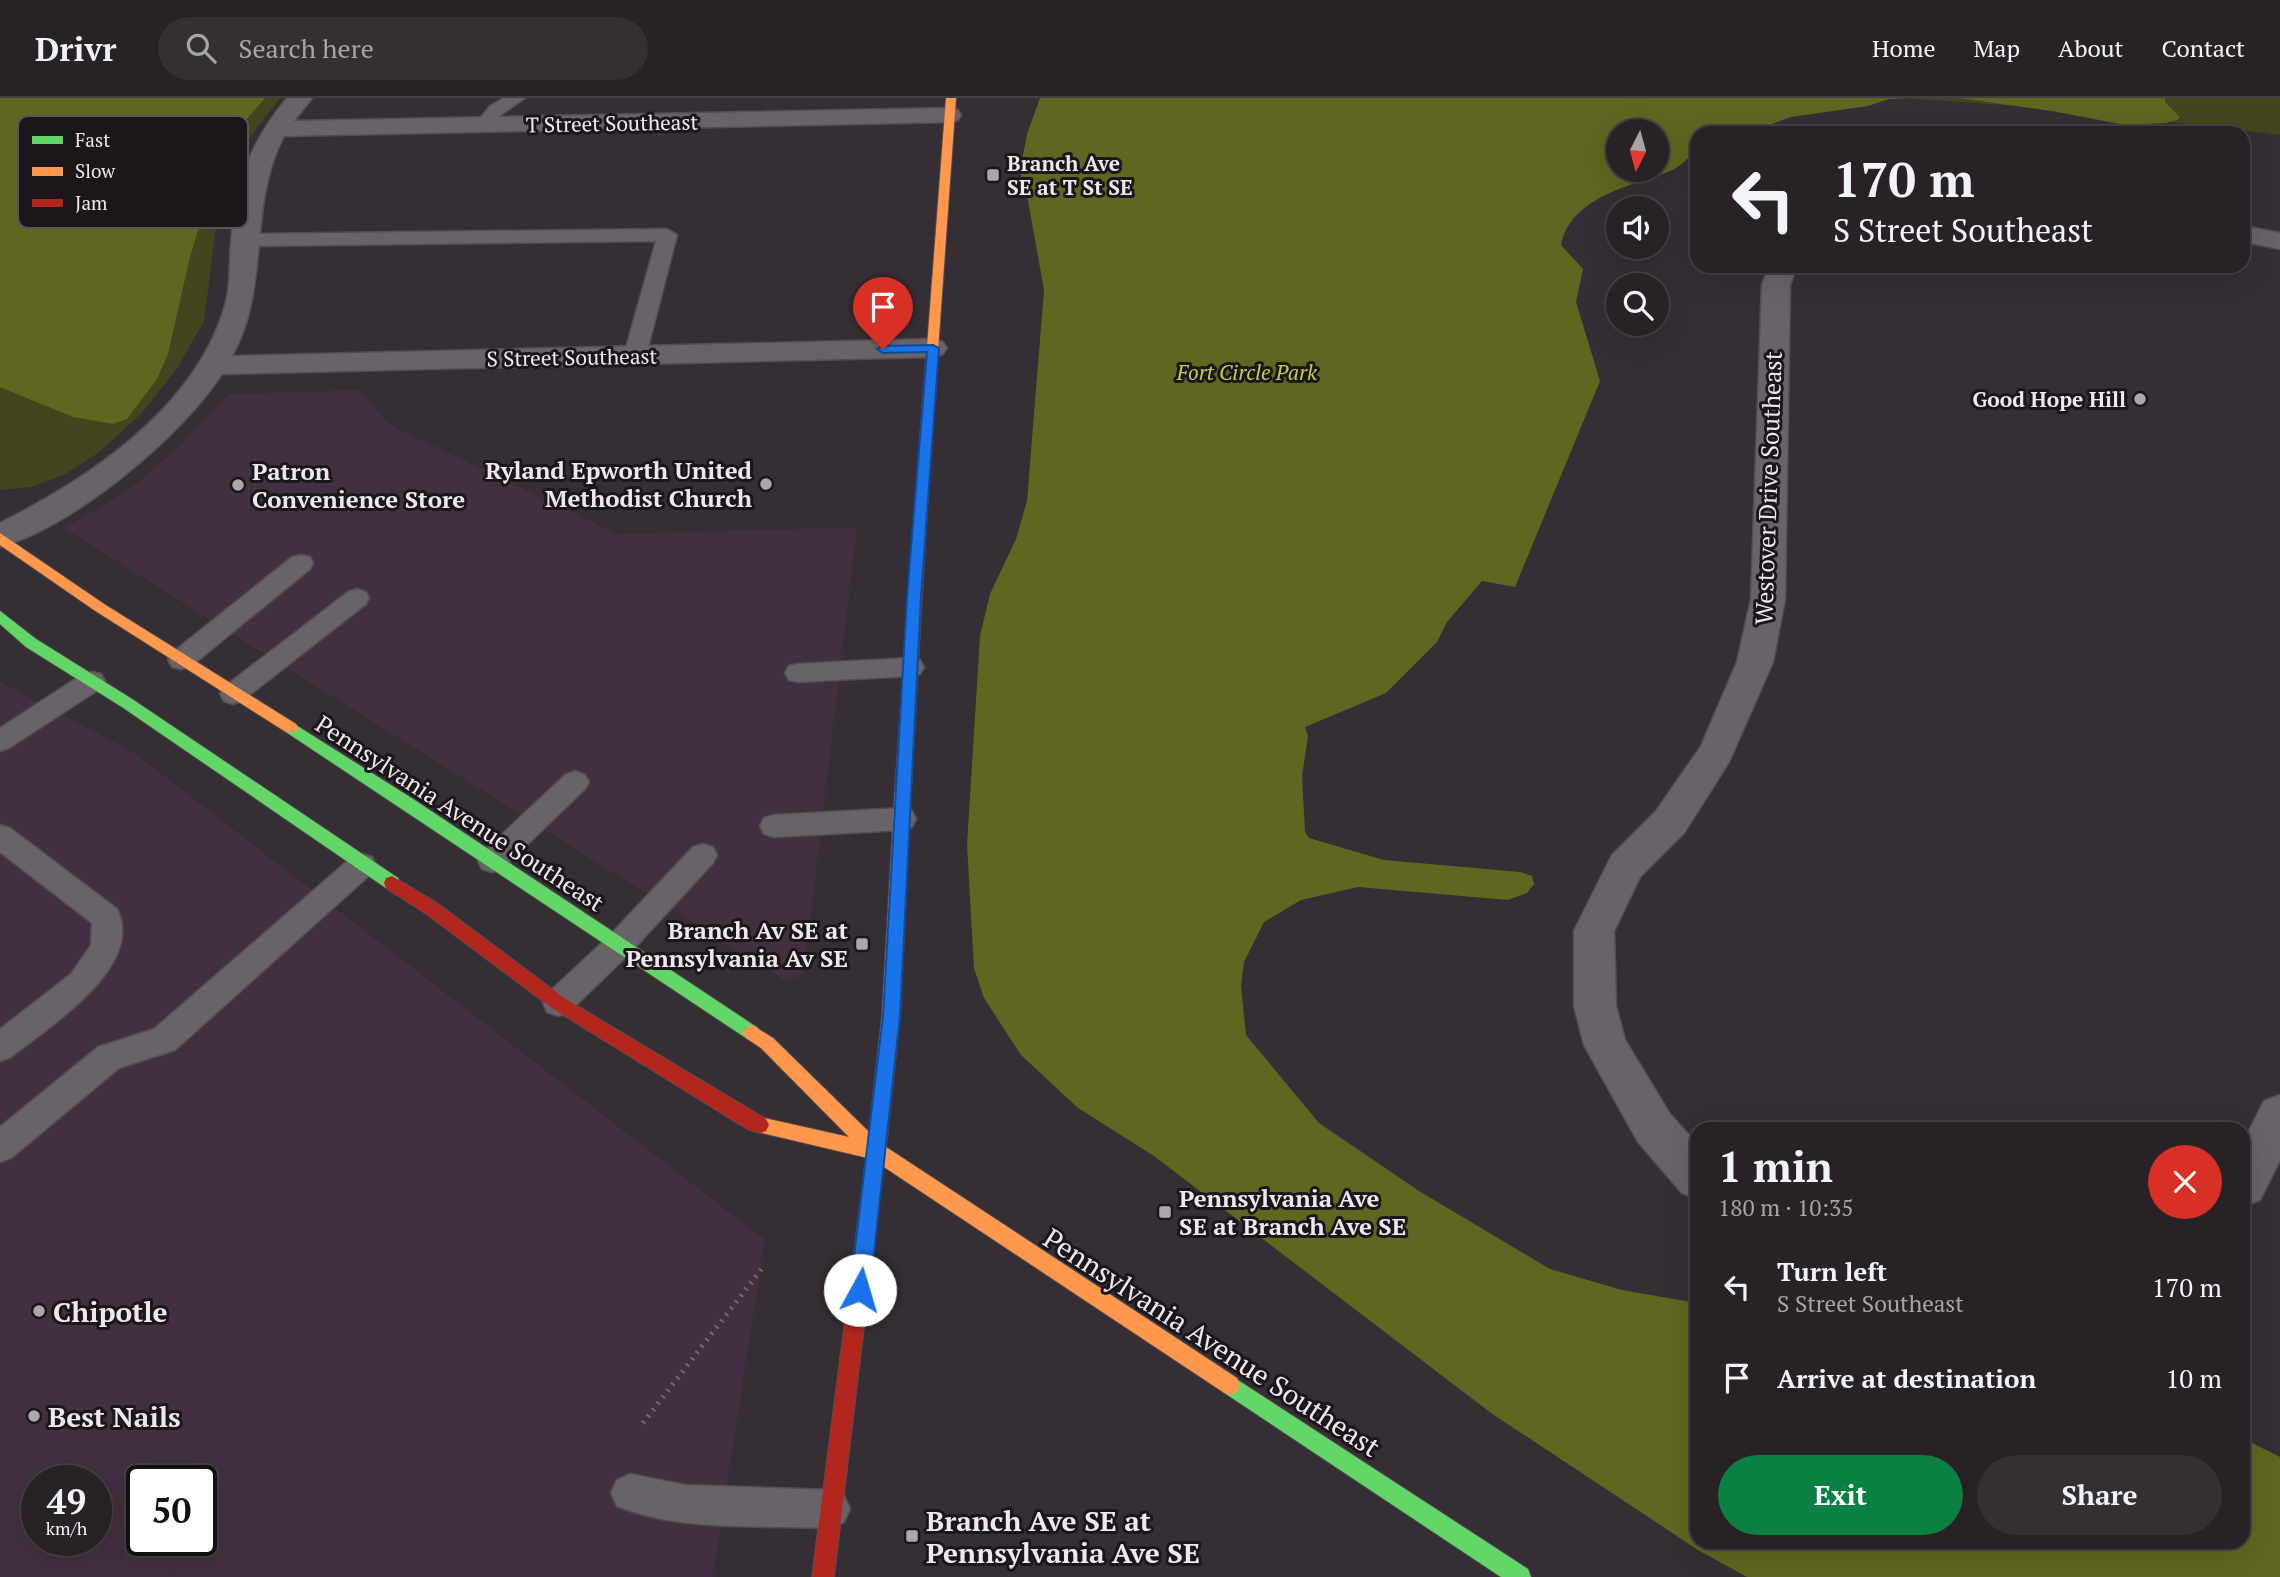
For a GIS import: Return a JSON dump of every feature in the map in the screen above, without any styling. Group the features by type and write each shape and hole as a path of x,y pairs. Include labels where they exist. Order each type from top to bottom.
{"main road":[{"path":"823,1577 891,1016 911,667 950,106"},
{"name":"Pennsylvania Avenue Southeast","path":"0,537 99,607 425,813 492,861 767,1044 876,1151 1520,1577"},
{"name":"Pennsylvania Avenue Southeast","path":"0,616 31,643 431,908 558,1003 753,1123 876,1151"}],"street":[{"path":"248,191 258,160 275,129 300,98"},
{"name":"T Street Southeast","path":"275,129 483,125 950,106"},
{"path":"0,537 59,506 128,457 180,406 211,365 239,305 245,228"},
{"path":"2250,235 2280,241"},
{"name":"Westover Drive Southeast","path":"1690,1169 1654,1128 1605,1045 1595,1006 1594,931 1626,866 1670,822 1716,752 1755,662 1768,599 1776,285 1780,273"},
{"name":"S Street Southeast","path":"211,365 933,348"},
{"path":"2250,1173 2280,1115"}],"lane":[{"path":"483,125 496,110 516,98"},
{"path":"244,240 667,235 635,355"},
{"path":"181,660 301,563"},
{"path":"233,694 357,598"},
{"path":"798,673 911,667"},
{"path":"0,741 92,681"},
{"path":"492,861 575,782"},
{"path":"774,826 902,819"},
{"path":"0,836 107,918 106,948 82,983 0,1047"},
{"path":"558,1003 620,945 703,855"},
{"path":"0,1147 109,1057 164,1040 362,864"},
{"path":"630,1493 685,1504 831,1509"}],"path":[{"path":"643,1423 763,1267"}],"shaded area":[{"path":"359,390 390,425 617,534 857,527 804,974 786,981 64,528 129,490 182,444 228,394"},
{"path":"0,682 133,752 765,1240 713,1577 0,1577"}],"green space":[{"path":"0,98 280,98 248,140 248,116 18,116 18,228 216,228 204,321 178,367 142,413 98,453 64,475 30,487 0,490"},
{"path":"0,98 265,98 248,118 18,116 18,228 199,228 168,354 157,379 127,419 113,424 73,417 0,387"},
{"name":"Fort Circle Park","path":"1040,98 1909,98 1889,99 1868,106 1791,117 1766,126 1690,126 1690,157 1670,170 1670,119 1606,119 1606,182 1638,182 1590,204 1567,228 1561,245 1583,269 1576,302 1600,381 1515,587 1482,581 1447,622 1437,642 1386,693 1305,727 1308,736 1302,776 1305,832 1309,838 1384,860 1520,872 1532,876 1534,884 1527,893 1508,900 1358,887 1301,900 1264,922 1244,962 1241,986 1246,1035 1319,1123 1419,1191 1550,1269 1622,1290 1690,1302 1690,1545 1491,1413 1154,1156 1078,1108 1021,1055 984,998 974,968 967,845 980,636 990,594 1016,539 1027,501 1044,290 1027,195 1020,172 1027,134"},
{"path":"1903,98 2280,98 2280,135 2250,131 2250,126 2205,126 2064,109"},
{"path":"1959,98 2165,98 2165,102 2180,117 2166,123 2125,125"},
{"path":"2250,1442 2280,1457 2280,1577 1747,1577 1696,1549 2250,1549"}],"traffic: fast":[{"path":"0,616 31,643 127,703 392,883"},
{"path":"291,728 752,1033"},
{"path":"1230,1385 1520,1577"}],"traffic: slow":[{"path":"922,491 951,98"},
{"path":"0,538 99,607 291,728"},
{"path":"876,1151 891,1016 903,789"},
{"path":"752,1033 767,1043 876,1151 1230,1385"},
{"path":"760,1125 876,1151"}],"traffic: jam":[{"path":"903,789 922,491"},
{"path":"392,883 431,908 558,1003 760,1125"},
{"path":"823,1577 876,1151"}],"place":[{"name":"Branch Ave SE at T St SE","path":"993,175"},
{"name":"Good Hope Hill","path":"2140,399"},
{"name":"Ryland Epworth United Methodist Church","path":"766,484"},
{"name":"Patron Convenience Store","path":"238,485"},
{"name":"Branch Av SE at Pennsylvania Av SE","path":"862,944"},
{"name":"Pennsylvania Ave SE at Branch Ave SE","path":"1165,1212"},
{"name":"Chipotle","path":"39,1311"},
{"name":"Best Nails","path":"34,1416"},
{"name":"Branch Ave SE at Pennsylvania Ave SE","path":"912,1536"}],"route":[{"path":"860,1290 891,1016 914,597 933,348 883,349"}]}
